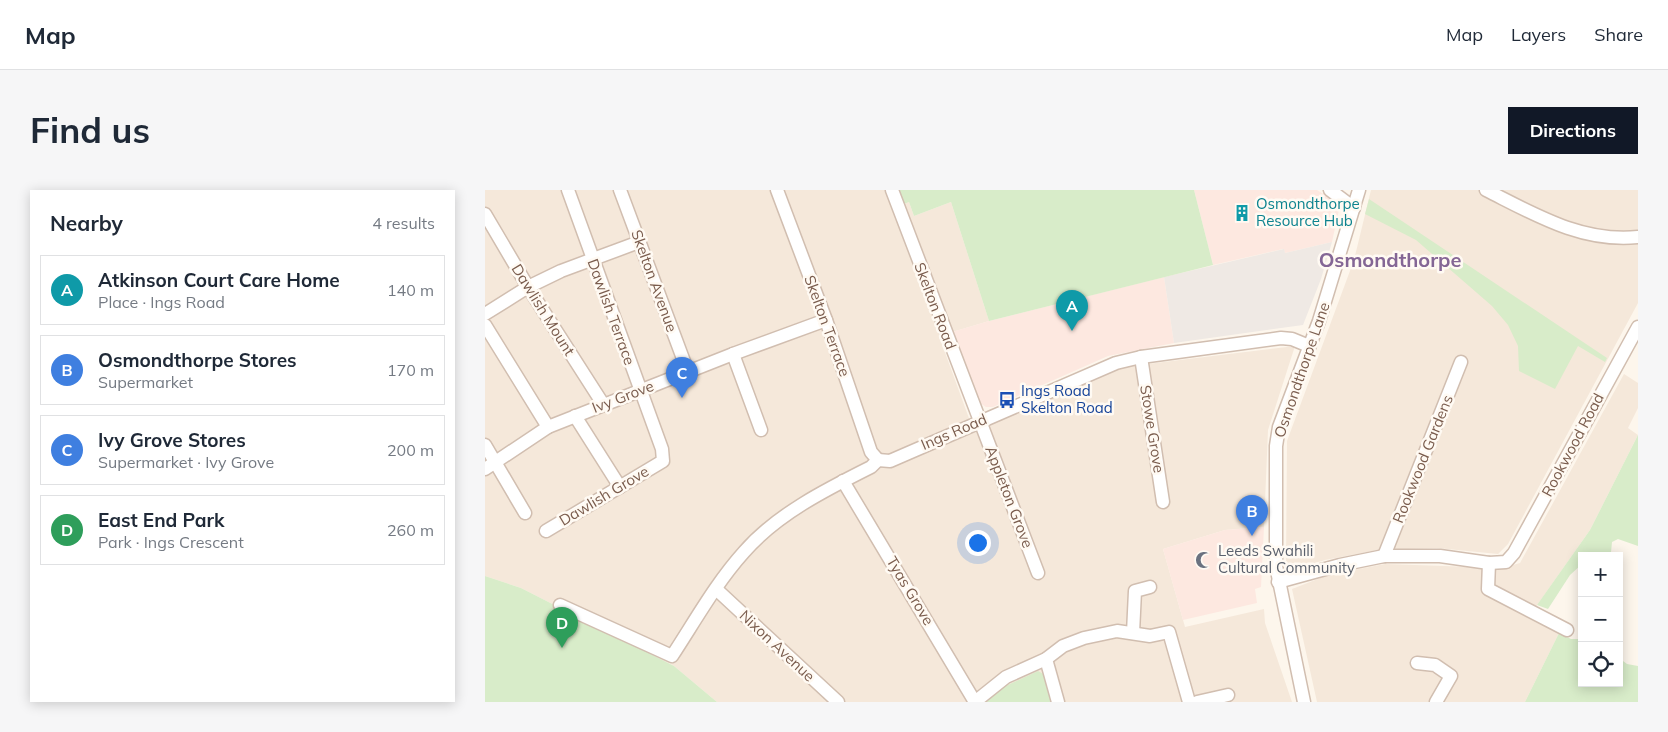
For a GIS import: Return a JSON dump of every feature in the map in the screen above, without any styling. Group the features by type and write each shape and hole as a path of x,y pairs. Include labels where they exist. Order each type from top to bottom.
{"street":[{"name":"Dawlish Terrace","path":"568,190 662,449 663,462"},
{"name":"Skelton Avenue","path":"620,190 688,372"},
{"name":"Skelton Terrace","path":"777,190 826,320 871,452 878,460"},
{"name":"Skelton Road","path":"892,190 980,421"},
{"path":"1330,190 1354,208"},
{"name":"Osmondthorpe Lane","path":"1304,702 1278,582 1275,551 1276,446 1279,428 1309,346 1359,190"},
{"path":"1486,190 1554,224 1590,235 1623,239 1638,238"},
{"name":"Dawlish Mount","path":"485,214 528,288 603,404"},
{"path":"485,314 528,288 592,259 639,242"},
{"name":"Ivy Grove","path":"490,466 548,427 603,404 826,320"},
{"path":"485,325 548,427"},
{"name":"Rookwood Road","path":"1489,563 1507,562 1514,552 1638,327"},
{"name":"Ings Road","path":"560,605 620,625 672,656 716,589 745,550 790,514 843,481 871,467 878,460 890,460 1116,363 1141,357 1281,338 1292,339 1309,346"},
{"path":"733,354 761,430"},
{"name":"Stowe Grove","path":"1141,357 1163,502"},
{"name":"Rookwood Gardens","path":"1384,556 1461,362"},
{"path":"575,416 620,487"},
{"name":"Appleton Grove","path":"980,421 1037,573"},
{"path":"485,445 490,466 525,513"},
{"name":"Dawlish Grove","path":"546,531 663,462"},
{"name":"Tyas Grove","path":"843,481 975,702"},
{"path":"1278,582 1340,565 1384,556 1440,556 1489,563 1488,589 1567,630"},
{"path":"1133,633 1135,591 1149,587"},
{"name":"Nixon Avenue","path":"716,589 838,702"},
{"path":"975,702 1005,677 1046,659 1063,646 1084,638 1117,630 1151,636 1169,632 1189,702"},
{"path":"1046,659 1058,702"},
{"path":"1417,663 1435,665 1451,676 1436,702"},
{"path":"1197,702 1228,695"}],"shaded area":[{"path":"485,190 899,190 904,204 909,202 914,216 951,202 989,321 939,336 974,432 1123,367 1295,346 1268,430 1264,527 1225,530 1163,549 1185,627 1264,609 1265,623 1292,702 717,702 674,666 521,588 485,576"},
{"path":"1194,190 1317,190 1340,205 1332,242 1285,253 1283,249 1213,265"},
{"path":"1371,190 1638,190 1638,303 1508,544 1498,554 1437,548 1377,550 1325,560 1291,570 1286,566 1287,441 1354,260"},
{"path":"1332,242 1321,279 1303,325 1174,343 1164,277 1284,249 1285,253"},
{"path":"1164,277 1174,343 1108,356 993,407 986,407 980,403 952,332"},
{"path":"1624,374 1638,383 1638,408 1628,428 1638,435 1590,530 1528,618 1559,633 1525,702 1317,702 1292,589 1328,575 1385,564 1503,568 1520,563"},
{"path":"1264,527 1261,587 1255,589 1257,603 1183,620 1163,549 1225,530"}],"green space":[{"path":"899,190 1194,190 1213,265 989,321 951,202 914,216 909,202 904,204"},
{"path":"1369,199 1607,358 1605,362 1578,346 1555,389 1519,371 1518,346 1508,325 1492,306 1416,240 1365,214"},
{"path":"1638,435 1638,546 1618,539 1612,542 1611,552 1578,552 1578,568 1570,575 1548,609 1537,605 1590,530"},
{"path":"485,576 521,588 674,666 717,702 485,702"},
{"path":"1559,633 1571,639 1578,639 1578,687 1623,687 1623,661 1627,664 1638,666 1638,702 1525,702"},
{"path":"1038,671 1045,675 1053,702 986,702 997,690"}],"place":[{"name":"Osmondthorpe Resource Hub","path":"1242,213"},
{"name":"Atkinson Court Care Home","path":"1072,331"},
{"name":"Ivy Grove Stores","path":"682,398"},
{"name":"Ings Road Skelton Road","path":"1007,400"},
{"name":"Osmondthorpe Stores","path":"1252,536"},
{"name":"Leeds Swahili Cultural Community","path":"1204,560"},
{"name":"East End Park","path":"562,648"}],"district":[{"name":"Osmondthorpe","path":"1390,260"}]}
